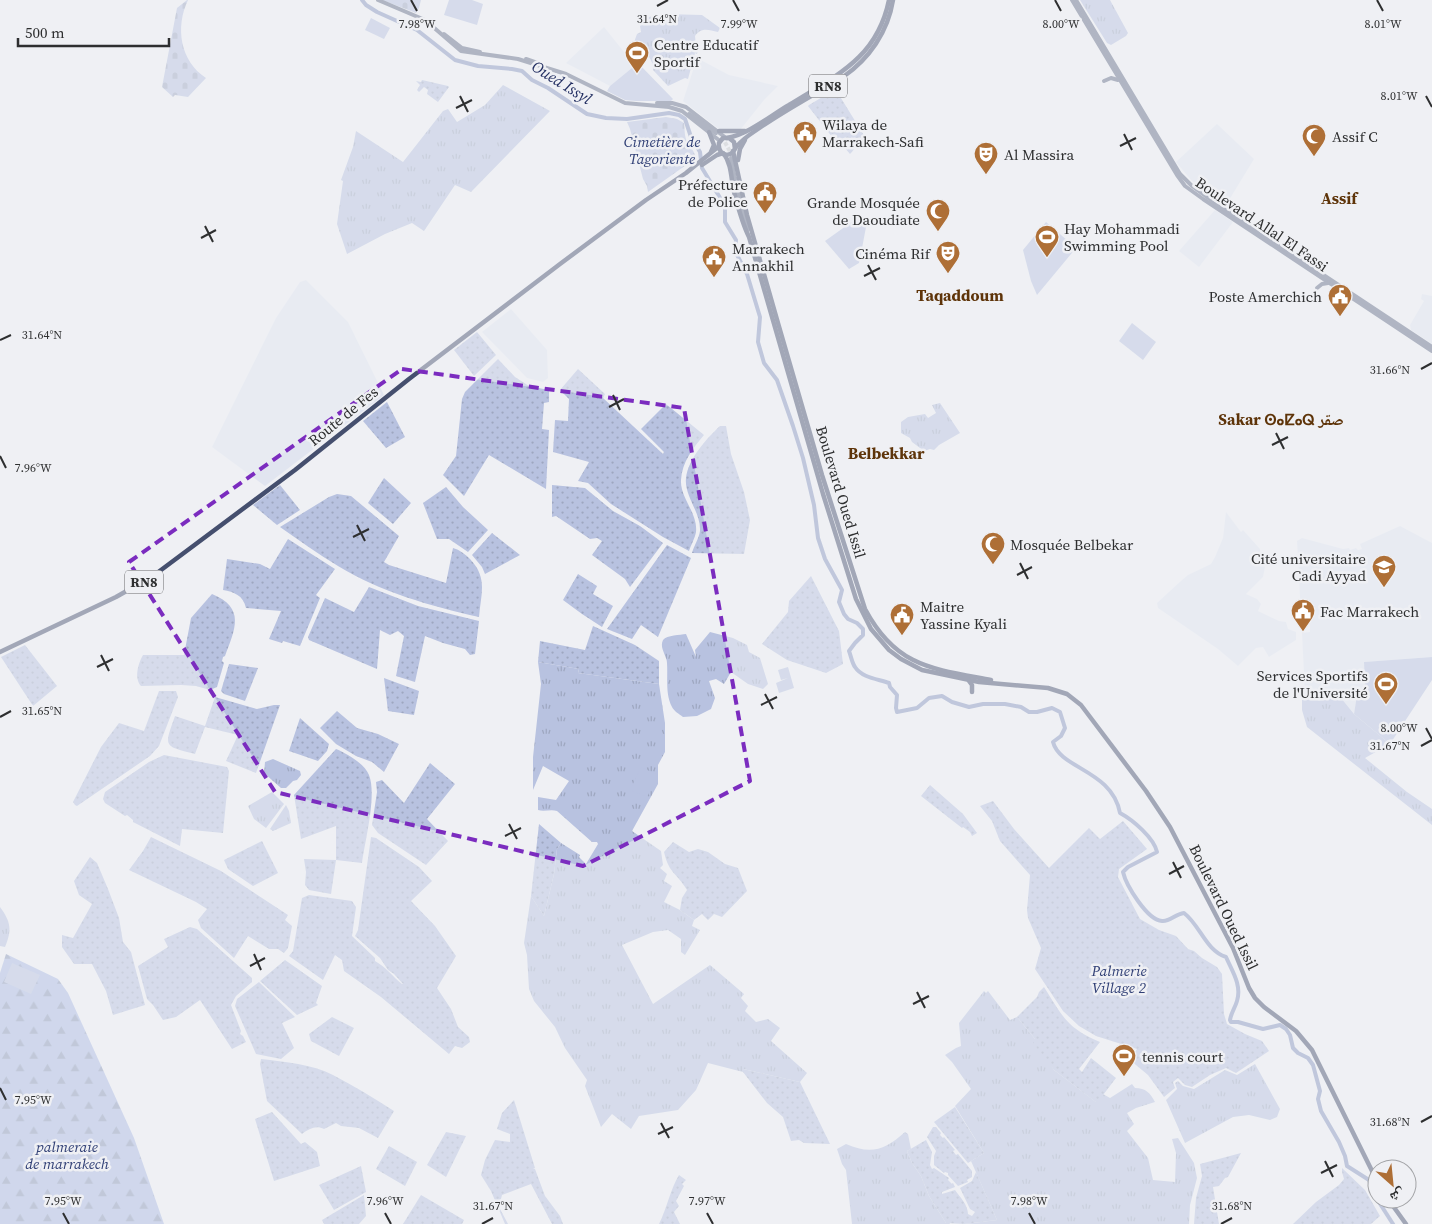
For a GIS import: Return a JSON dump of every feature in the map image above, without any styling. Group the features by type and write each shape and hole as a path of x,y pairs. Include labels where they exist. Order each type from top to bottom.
{"main road":[{"path":"378,0 419,16 464,48 522,58 567,72 624,101 678,104 686,107 717,132 746,130"},
{"name":"RN8","path":"719,144 828,81 854,63 868,49 878,33 889,0"},
{"name":"RN8","path":"724,154 729,154 747,136 843,77 860,63 872,49 888,22 893,0"},
{"name":"Boulevard Allal El Fassi","path":"1072,0 1182,183 1203,200 1432,351"},
{"name":"Boulevard Allal El Fassi","path":"1076,0 1180,174 1187,182 1215,203 1432,347"},
{"path":"434,27 452,45 468,53 518,60 565,74 625,103 669,107 690,114 734,141 734,150"},
{"path":"1104,81 1113,78 1120,80"},
{"path":"682,111 710,132 724,154"},
{"path":"710,132 714,145 711,156 722,158 729,166"},
{"path":"738,167 740,149 747,136"},
{"name":"Route de Fes","path":"0,652 116,597 153,576 295,470 408,379 560,264 648,198 711,156 719,144"},
{"name":"Boulevard Oued Issil","path":"734,150 747,215"},
{"name":"Route de Fes","path":"711,156 724,154"},
{"name":"Boulevard Oued Issil","path":"724,154 729,166 734,193 749,237"},
{"name":"Boulevard Oued Issil","path":"1012,684 936,670 920,664 900,653 889,644 867,614 822,475 739,189 732,158 738,195 749,237 823,494 856,599 876,637 901,659 922,670 968,680 1056,690 1074,698 1090,716 1146,791 1177,840 1233,948 1252,993 1264,1007 1296,1031 1312,1050 1367,1161"},
{"path":"1317,288 1322,284 1329,283"},
{"path":"968,680 972,685 972,692"},
{"path":"1395,1209 1406,1224"}],"highlighted area":[{"path":"402,369 684,408 750,781 583,866 275,792 129,562"}],"shaded area":[{"path":"604,27 628,57 631,55 638,63 610,86 566,63"},
{"path":"697,58 729,75 778,86 740,130 720,130 683,101"},
{"path":"1217,124 1254,159 1226,205 1192,181 1176,162"},
{"path":"1215,210 1233,222 1199,267 1179,251"},
{"path":"306,280 348,322 384,395 265,486 212,447 276,318 300,282"},
{"path":"1422,294 1432,296 1432,344 1411,330 1410,325 1424,301 1421,299"},
{"path":"511,309 547,350 548,378 543,382 527,378 482,332"},
{"path":"1226,512 1241,532 1243,530 1260,549 1260,555 1265,567 1263,577 1246,594 1257,599 1261,604 1258,611 1279,621 1286,622 1288,629 1296,632 1296,640 1269,657 1263,647 1256,648 1238,666 1218,649 1158,608 1157,603 1188,575 1211,564 1223,538"},
{"path":"1400,526 1432,543 1432,657 1364,662 1365,687 1357,696 1354,714 1337,693 1305,695 1302,633 1310,632 1310,615 1301,615 1297,541 1302,538 1343,549 1349,548 1350,550 1356,548 1358,550 1362,549 1360,544"}],"green space":[{"path":"187,0 182,21 182,43 190,62 206,78 188,97 175,95 173,97 162,87 177,8"},
{"path":"382,0 421,0 416,13"},
{"path":"449,0 472,0 483,4 477,25 444,15"},
{"path":"1080,0 1110,0 1128,33 1126,36 1111,45 1107,43"},
{"path":"664,14 702,15 720,28 718,32 703,30 695,36 696,46 699,47 697,54 695,53 688,79 685,78 668,86 653,70 652,62 647,54 633,45 637,34 641,32 640,26 644,18"},
{"path":"371,18 390,28 384,39 365,30"},
{"name":"Centre Educatif Sportif","path":"638,63 673,99 671,101 625,100 607,91 610,86"},
{"path":"422,80 449,87 438,102 427,94 428,90 424,87 419,92 417,90 420,85 416,81 421,82"},
{"path":"503,85 550,111 471,192 455,185 424,231 412,223 385,234 347,254 337,224 343,181 341,180 353,147 356,131 403,162 443,111 448,109 457,122 485,105"},
{"path":"836,90 865,137 850,154 838,140 836,142 808,106"},
{"name":"Cimetière de Tagoriente","path":"666,117 677,119 684,123 686,139 696,158 648,192 627,122"},
{"path":"860,216 866,227 860,259 859,263 849,269 825,241"},
{"name":"Hay Mohammadi Swimming Pool","path":"1046,222 1076,248 1037,295 1031,281 1023,250"},
{"path":"1132,323 1156,342 1143,360 1119,341"},
{"path":"477,332 496,355 474,376 454,350"},
{"path":"498,359 515,377 529,386 549,390 549,402 544,403 542,429 549,430 546,489 489,455 464,496 443,475 456,456 462,399 465,392"},
{"path":"578,369 605,394 603,398 663,454 664,452 641,429 666,404 704,435 683,467 681,480 683,493 696,525 696,532 689,551 611,504 588,483 578,481 589,462 553,452 555,420 568,421 569,399 560,390"},
{"path":"387,402 405,437 386,448 363,421"},
{"path":"940,403 960,433 934,450 924,451 912,442 910,438 901,433 901,422 908,417 925,414 928,418 936,413 932,405"},
{"path":"720,426 726,426 731,454 744,492 750,520 744,554 692,553 699,536 700,524 687,491 686,478 694,456"},
{"path":"384,478 411,503 393,524 368,503"},
{"path":"280,485 300,510 277,525 253,505"},
{"path":"552,485 585,488 613,511 640,526 663,543 630,587 625,579 592,555 602,541 597,538 590,539 556,516 552,517"},
{"path":"446,487 463,507 488,530 468,552 449,539 437,539 423,503"},
{"path":"337,494 351,496 399,536 384,562 389,565 446,583 453,548 466,555 476,566 481,579 482,593 479,617 424,603 371,583 331,561 280,527"},
{"path":"492,533 520,555 485,574 472,555"},
{"path":"288,539 335,569 316,595 320,598 300,646 269,639 281,611 246,608 243,600 238,595 223,590 227,559 260,564 270,569"},
{"path":"667,545 691,558 658,637 641,625 632,639 607,629"},
{"path":"578,574 597,586 593,594 613,606 602,627 563,600"},
{"path":"811,576 839,631 843,664 826,673 787,660 762,644 788,612 789,601"},
{"path":"369,587 418,606 479,621 475,654 470,655 465,649 425,636 415,682 396,676 404,636 398,631 390,635 380,630 377,669 309,640 308,637 325,598 354,612"},
{"path":"212,594 230,606 235,620 232,637 223,657 222,661 224,663 217,687 210,690 196,686 181,685 141,686 138,679 138,671 143,655 184,655 191,618"},
{"path":"593,626 635,645 659,661 659,684 578,673 579,669 538,662 540,641 585,650"},
{"path":"710,632 733,638 747,645 749,652 760,658 768,684 763,689 748,684 731,672 724,684 716,679 709,681 715,698 711,709 697,716 683,717 674,710 670,702 667,660 662,643 667,637 686,634 696,657 695,650"},
{"path":"25,645 57,686 33,706 1,657"},
{"name":"Services Sportifs de l'Université","path":"1432,657 1432,680 1390,744 1354,714 1357,695 1365,687 1364,662"},
{"path":"538,662 579,669 578,673 659,684 665,723 665,752 658,765 658,784 632,831 661,851 663,865 660,868 667,874 664,881 672,886 664,902 694,920 692,926 700,930 685,955 681,952 681,939 668,930 653,932 622,945 653,1004 710,965 744,994 741,998 748,1006 745,1011 756,1022 768,1019 780,1028 771,1041 807,1073 800,1082 743,1069 743,1072 708,1063 696,1090 678,1110 639,1116 631,1129 612,1114 601,1127 585,1086 587,1080 565,1048 555,1027 534,1001 529,989 527,955 524,943 531,896 544,916 554,874 557,849 561,843 580,855 579,857 586,864 598,844 597,842 592,842 557,811 538,810 538,797 556,800 569,781 543,766 533,790 533,757 541,684"},
{"path":"229,664 258,668 245,701 224,694 221,691"},
{"path":"788,667 794,688 779,693 776,683 788,678 781,680 778,670"},
{"path":"384,678 419,691 414,715 388,711"},
{"path":"159,691 176,691 178,697 159,746 150,756 77,806 75,805 73,802 101,747 119,723 144,731"},
{"path":"1337,693 1354,714 1390,744 1365,758 1407,792 1432,809 1432,825 1307,727 1302,710 1302,695"},
{"path":"215,697 257,709 280,705 256,773 226,761 238,735 205,727 195,754 177,749 169,744 169,734 175,716 205,726"},
{"path":"337,711 357,728 378,734 399,744 384,772 372,762 356,756 336,744 320,728"},
{"path":"300,718 329,744 327,751 318,761 289,751"},
{"path":"336,749 359,763 369,775 372,794 362,863 336,860 336,826 301,839 294,795"},
{"path":"164,755 227,767 229,771 223,833 182,829 180,846 133,822 127,815 125,816 105,803 103,799 105,792 149,762"},
{"path":"273,759 300,771 301,775 286,788 281,788 264,773 265,762"},
{"path":"430,763 455,784 427,819 448,841 426,865 378,833 372,825 377,792 376,782 382,780 404,803"},
{"path":"641,767 658,775 647,797 630,790"},
{"path":"930,785 963,814 977,833 972,836 970,832 962,828 921,796"},
{"path":"272,792 284,804 266,828 254,819 248,806"},
{"name":"Palmerie Village 2","path":"993,801 1014,829 1049,868 1089,828 1100,839 1123,821 1147,849 1119,869 1118,877 1140,919 1159,930 1176,936 1188,949 1217,967 1222,974 1224,1014 1227,1024 1262,1041 1269,1051 1236,1073 1226,1068 1210,1075 1192,1087 1185,1085 1178,1078 1173,1082 1175,1088 1164,1097 1148,1075 1130,1060 1137,1049 1096,1036 1079,1026 1063,1011 1035,969 1041,948 1028,918 1030,875 1000,841 992,821 980,806"},
{"path":"286,805 291,823 273,831 270,829"},
{"path":"539,824 561,843 557,849 554,874 544,916 531,896"},
{"path":"151,837 221,871 288,915 285,920 292,926 288,948 284,953 278,949 269,949 248,936 234,958 201,928 198,920 207,909 129,870"},
{"path":"371,837 376,838 419,867 432,881 411,901 435,926 456,956 437,988 451,1009 458,1027 469,1037 470,1042 462,1048 455,1046 449,1054 381,997 344,971 342,960 335,955 323,980 289,956 293,951 302,898 309,895 352,901 356,907 352,936 375,958 375,961 403,984 388,970 380,958 355,936 358,930"},
{"path":"262,841 278,873 253,886 228,869 224,860"},
{"path":"673,842 689,852 698,849 708,852 725,864 738,868 747,891 722,917 714,914 708,920 702,914 694,920 680,910 682,898 687,890 668,865 664,852"},
{"path":"90,857 97,863 119,918 123,942 131,952 145,1005 113,1015 106,991 92,964 74,964 62,947 62,935 73,938 92,904 79,895 74,881"},
{"path":"304,859 336,860 331,894 309,890 305,885"},
{"path":"0,907 9,926 9,936 5,947 0,946"},
{"path":"190,927 197,929 252,978 252,982 236,996 231,1005 241,1031 240,1034 246,1042 232,1049 200,1000 176,1017 163,1020 147,999 138,966 168,947 164,939"},
{"name":"palmeraie de marrakech","path":"6,954 58,979 68,993 134,1138 164,1224 0,1224 0,973"},
{"path":"285,960 322,986 316,1003 318,1005 297,1015 260,981"},
{"path":"12,963 40,975 31,994 4,982"},
{"path":"259,982 295,1017 282,1023 294,1048 281,1059 256,1054 235,1006 237,999"},
{"path":"1044,987 1072,1026 1100,1042 1079,1069 1082,1072 1091,1058 1116,1078 1097,1103 1054,1070 1033,1043 1035,1039 1017,1017"},
{"path":"984,991 986,993 988,991 1010,1020 1017,1017 1035,1039 1054,1070 1096,1102 1103,1094 1110,1098 1132,1084 1135,1088 1145,1090 1149,1094 1155,1102 1127,1113 1134,1124 1127,1131 1148,1158 1153,1180 1175,1182 1176,1153 1172,1139 1178,1138 1194,1163 1197,1178 1190,1205 1189,1224 964,1224 997,1220 971,1161 984,1153 955,1106 971,1089 945,1055 961,1046 959,1023"},
{"path":"332,1017 354,1028 339,1056 311,1041 309,1034"},
{"path":"261,1059 298,1064 325,1071 394,1111 378,1138 359,1128 341,1126 336,1123 324,1129 313,1128 302,1134 267,1101 260,1064"},
{"path":"1255,1064 1280,1109 1277,1117 1270,1120 1249,1115 1233,1117 1185,1143 1166,1100 1177,1089 1175,1083 1178,1081 1183,1086 1194,1089 1225,1070 1237,1075"},
{"path":"743,1069 800,1082 830,1144 804,1143 799,1140 791,1141 783,1117 767,1103 743,1072"},
{"path":"514,1100 535,1168 533,1169 535,1169 545,1196 560,1216 563,1224 552,1224 531,1184 502,1195 499,1207 508,1224 505,1224 491,1191 481,1175 485,1160 495,1140 510,1142 510,1134 497,1129 502,1113"},
{"path":"955,1107 984,1153 968,1163 934,1122"},
{"path":"272,1112 301,1144 305,1142 317,1152 320,1166 274,1181 255,1119"},
{"path":"933,1127 936,1127 941,1133 940,1135 955,1150 953,1151 956,1155 958,1154 972,1171 972,1177 967,1180 968,1182 958,1186 948,1173 944,1173 934,1165 936,1151 927,1137"},
{"path":"446,1132 466,1136 446,1177 427,1165"},
{"path":"905,1132 908,1134 911,1149 907,1151 912,1163 921,1176 929,1196 946,1223 949,1222 950,1224 852,1224 846,1170 837,1149 846,1144 863,1149 877,1149 891,1143"},
{"path":"926,1140 932,1152 930,1165 932,1169 934,1168 949,1178 948,1180 955,1187 942,1192 942,1194 955,1190 965,1204 968,1214 972,1216 975,1212 970,1209 960,1188 972,1181 976,1172 997,1220 964,1224 946,1223 929,1196 921,1176 912,1163 907,1151"},
{"path":"389,1146 417,1162 405,1186 376,1169"},
{"path":"1241,1153 1228,1177 1219,1186 1213,1187 1219,1224 1194,1224 1196,1198 1202,1176 1200,1164"},
{"path":"361,1166 366,1192 334,1210 319,1185"},
{"path":"1342,1168 1365,1190 1367,1193 1367,1209 1376,1209 1380,1216 1371,1224 1293,1224 1316,1202 1339,1185 1344,1179"},
{"path":"679,1175 686,1180 682,1184 684,1186 676,1201 679,1206 674,1212 680,1224 659,1224 673,1187"},
{"path":"364,1195 366,1216 359,1224 324,1224 322,1220"},
{"path":"421,1195 464,1220 462,1224 403,1224"}],"waterway":[{"name":"Oued Issyl","path":"362,0 377,12 417,30 455,60 478,66 522,71 532,80 548,88 587,114 606,118 627,119 669,113 679,115 685,119 691,137 700,152 702,168 725,206 725,222 736,240 735,251 747,274 760,317 758,342 764,363 777,380 803,458 814,505 818,538 825,559 842,590 839,602 848,619 857,623 863,629 863,635 849,651 855,667 866,676 889,683 897,695 897,712 917,708 929,698 942,696 952,702 969,707 983,704 1005,704 1021,707 1029,712 1052,708 1060,712 1065,728 1061,736 1053,742 1058,751 1107,788 1115,799 1120,813 1142,830 1155,847 1157,852 1128,867 1123,872 1128,885 1138,901 1150,915 1162,921 1184,913 1190,918 1208,944 1219,954 1226,957 1236,978 1238,989 1237,1001 1230,1020 1231,1022 1263,1029 1280,1025 1286,1029 1290,1035 1293,1048 1308,1058 1313,1065 1320,1091 1318,1099 1321,1111 1339,1142 1347,1166 1367,1179"},
{"path":"1383,1209 1393,1224"}],"tunnel":[{"path":"722,137 732,155"}],"place":[{"name":"Centre Educatif Sportif","path":"637,74"},
{"name":"Wilaya de Marrakech-Safi","path":"805,154"},
{"name":"Assif C","path":"1314,157"},
{"name":"Al Massira","path":"986,175"},
{"name":"Préfecture de Police","path":"765,214"},
{"name":"Grande Mosquée de Daoudiate","path":"938,232"},
{"name":"Hay Mohammadi Swimming Pool","path":"1047,258"},
{"name":"Cinéma Rif","path":"948,274"},
{"name":"Marrakech Annakhil","path":"714,278"},
{"name":"Poste Amerchich","path":"1340,317"},
{"name":"Mosquée Belbekar","path":"993,565"},
{"name":"Cité universitaire Cadi Ayyad","path":"1384,588"},
{"name":"Fac Marrakech","path":"1303,632"},
{"name":"Maitre Yassine Kyali","path":"902,636"},
{"name":"Services Sportifs de l'Université","path":"1386,705"},
{"name":"tennis court","path":"1124,1077"}],"district":[{"name":"Assif","path":"1339,198"},
{"name":"Taqaddoum","path":"960,295"},
{"name":"Sakar ⵙⴰⵇⴰⵕ صقر","path":"1281,419"},
{"name":"Belbekkar","path":"886,453"}]}
